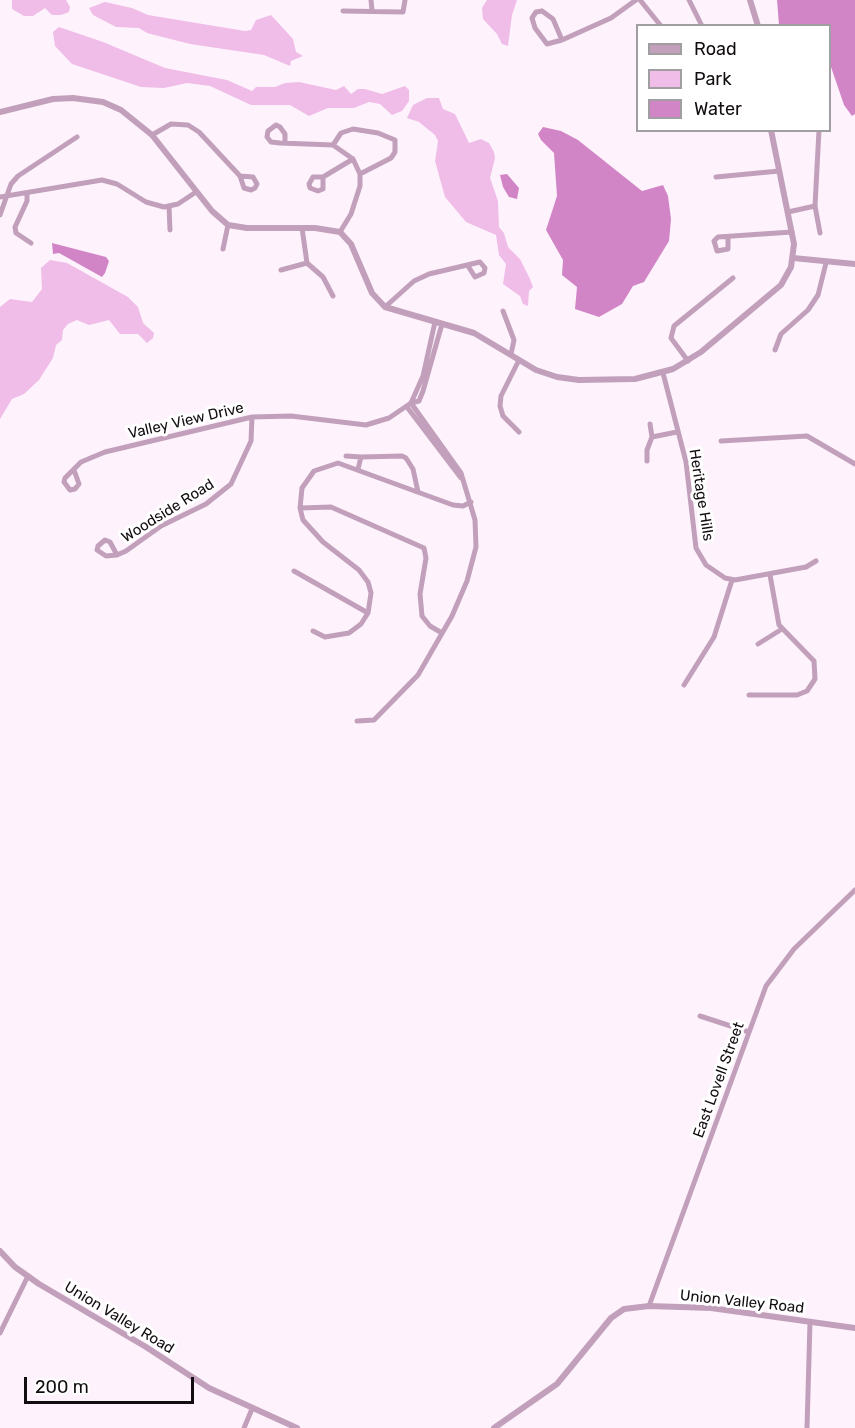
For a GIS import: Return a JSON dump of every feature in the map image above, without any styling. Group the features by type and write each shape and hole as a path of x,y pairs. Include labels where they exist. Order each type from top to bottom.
{"street":[{"path":"372,0 372,10"},
{"path":"343,11 403,12 405,0"},
{"path":"562,40 553,20 547,14 542,11 534,14 533,24 547,44 562,40 611,18 638,0 659,24"},
{"path":"689,0 701,24"},
{"path":"750,0 757,24"},
{"path":"0,112 53,99 86,98 121,110 152,135 196,192 228,225 247,228 302,228 340,232 351,244 372,293 385,307 486,339 546,374 569,379 626,379 663,373 688,361 774,294 786,277 793,258 792,232 771,132"},
{"path":"152,135 171,124 188,125 199,132 240,176"},
{"path":"333,145 341,133 353,129 395,140 395,152 391,158 360,174"},
{"path":"819,132 815,206 820,233"},
{"path":"0,215 3,197 18,176 77,137"},
{"path":"285,143 333,145 353,159 360,174 358,195 340,232"},
{"path":"323,177 353,159"},
{"path":"716,177 779,171"},
{"path":"3,197 27,195 102,180 117,184 146,202 169,206 196,192"},
{"path":"27,195 27,201 15,227 16,233 31,243"},
{"path":"169,206 170,230"},
{"path":"788,212 815,206"},
{"path":"223,249 228,225"},
{"path":"302,228 307,263 323,277 333,296"},
{"path":"728,237 792,232"},
{"path":"793,258 855,264"},
{"path":"281,270 307,263"},
{"path":"775,350 781,334 808,310 818,295 826,263"},
{"path":"385,307 414,281 441,270 468,266"},
{"path":"688,361 671,339 674,326 733,278"},
{"path":"503,311 512,332 511,354"},
{"path":"357,721 374,720 409,686 442,633 472,567 477,529 461,473 409,405 423,376 439,323"},
{"path":"519,360 501,396 500,406 503,416 519,432"},
{"name":"Heritage Hills","path":"663,373 690,483 696,548 706,565 716,573 732,580"},
{"name":"Valley View Drive","path":"74,470 81,462 94,455 252,417 291,416 366,425 389,418 409,405"},
{"name":"Woodside Road","path":"117,555 161,526 206,504 231,484 251,441 252,417"},
{"path":"647,461 647,450 652,436 650,424"},
{"name":"Heritage Hills","path":"652,436 677,432"},
{"path":"721,441 807,436 855,464"},
{"path":"346,456 406,458 417,478 418,492"},
{"path":"358,469 361,457"},
{"path":"313,631 325,637 340,636 355,629 368,613 371,593 366,578 307,527 300,508 302,488 314,471 338,464 358,469 458,506 471,502"},
{"path":"300,508 331,507 424,548 426,558 420,594 422,616 430,626 442,633"},
{"path":"684,685 714,638 732,580 806,567 816,561"},
{"path":"294,571 368,613"},
{"path":"749,695 797,695 811,686 815,679 814,661 806,650 782,629 777,615 770,574"},
{"path":"758,644 782,629"},
{"name":"East Lovell Street","path":"649,1306 766,986 776,969 855,890"},
{"path":"700,1016 749,1032"},
{"name":"Union Valley Road","path":"0,1251 28,1276 209,1388 297,1428"},
{"path":"0,1333 28,1276"},
{"name":"Union Valley Road","path":"494,1428 556,1385 619,1311 649,1306 711,1308 855,1328"},
{"path":"807,1428 810,1322"},
{"path":"244,1428 252,1409"}],"green space":[{"path":"12,0 66,0 70,7 69,12 61,15 52,15 45,8 33,16 24,16 12,9"},
{"path":"487,0 517,0 512,15 508,46 502,44 497,34 483,19 482,8"},
{"path":"105,2 132,8 148,15 245,31 251,30 256,20 271,15 293,39 296,52 303,56 291,61 290,66 264,55 190,44 147,33 139,28 116,27 93,15 89,8"},
{"path":"59,27 103,42 165,68 227,80 252,91 256,87 275,87 285,83 299,82 336,90 344,86 351,94 358,89 365,89 382,94 405,86 409,90 409,101 402,111 392,115 380,104 369,102 354,108 328,108 309,116 290,105 251,105 210,86 187,83 164,88 141,87 72,64 55,46 53,32"},
{"path":"427,98 439,98 443,109 455,114 469,143 481,139 489,143 494,152 495,158 490,178 498,201 499,227 504,233 508,247 520,259 533,287 529,291 528,306 523,304 520,296 503,284 506,264 499,255 496,235 466,222 445,197 435,161 438,141 435,135 419,122 407,118 413,105"},
{"path":"50,260 67,263 128,297 138,307 143,323 154,333 153,338 147,343 138,334 120,334 109,320 89,325 77,320 68,324 63,330 62,340 56,345 53,358 39,380 24,394 12,399 0,419 0,307 10,299 32,302 42,289 41,268"}],"water":[{"path":"777,0 855,0 855,114 852,116 844,105 831,67 831,24 779,24"},
{"path":"543,127 561,131 578,140 642,191 663,185 668,196 671,219 669,241 644,282 633,286 622,304 599,317 575,309 577,287 562,275 563,260 546,230 557,196 554,153 538,134"},
{"path":"507,174 519,188 517,199 509,197 503,187 500,175"},
{"path":"52,243 106,257 109,261 105,273 102,277 59,253 53,254"}]}
